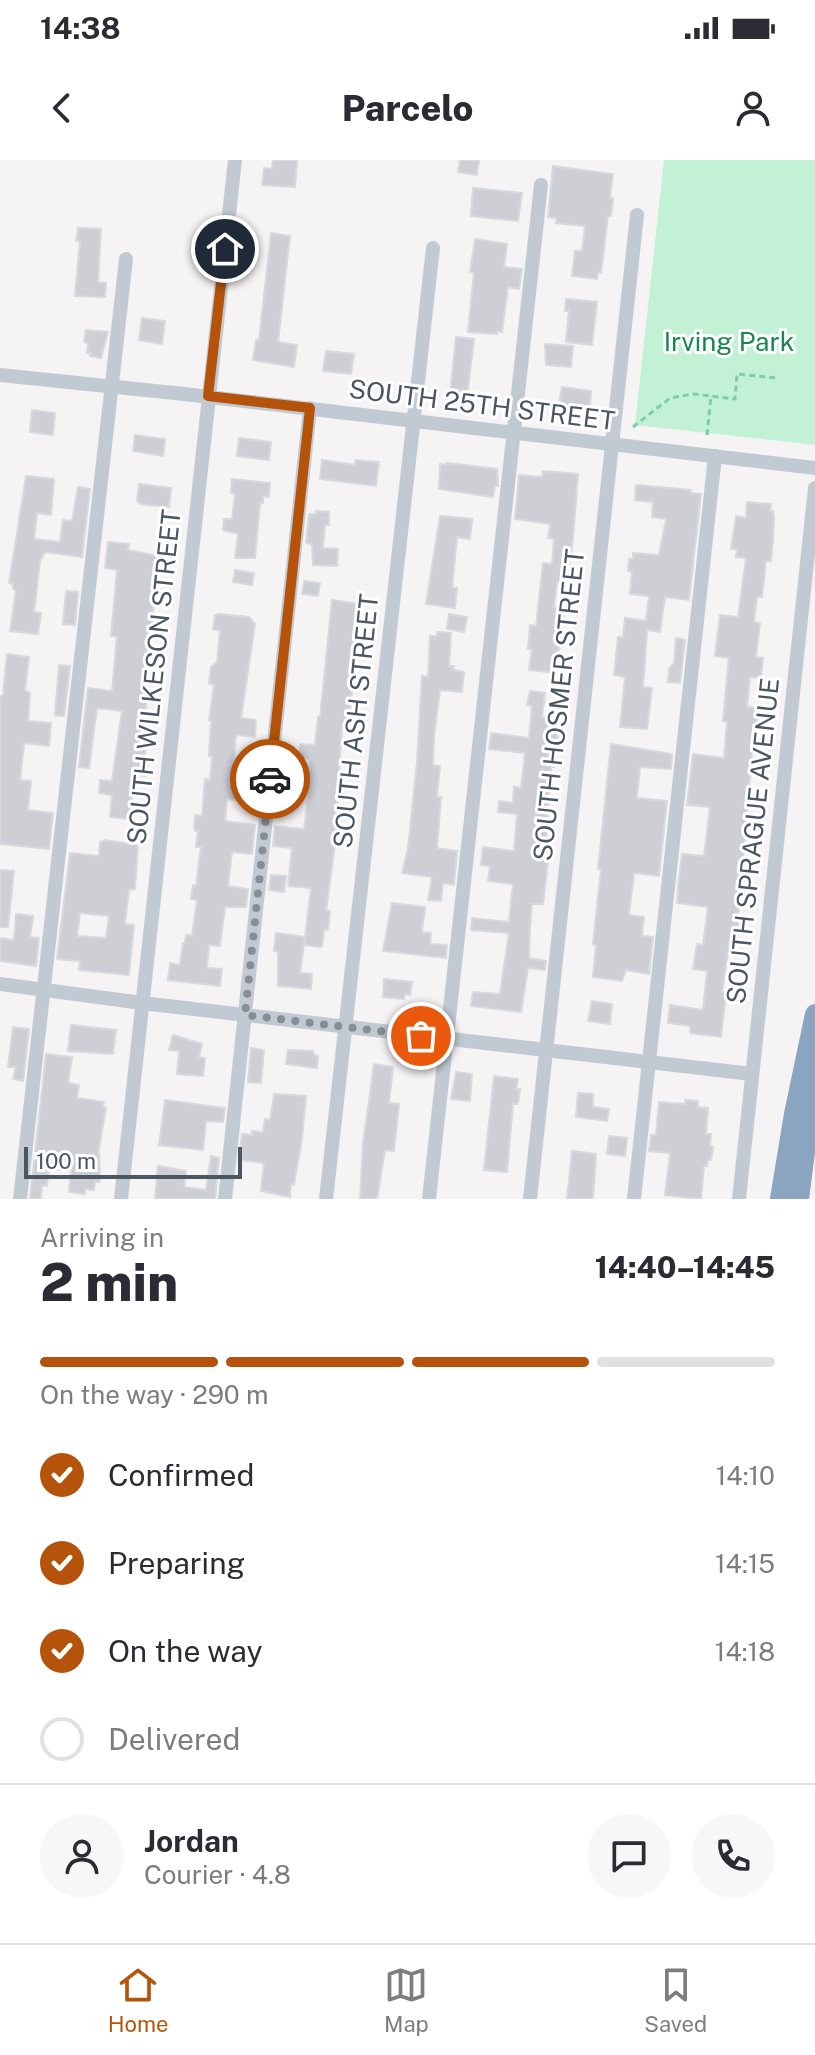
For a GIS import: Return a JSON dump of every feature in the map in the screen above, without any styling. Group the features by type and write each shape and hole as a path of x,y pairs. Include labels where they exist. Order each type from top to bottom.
{"highway":[{"path":"780,1199 815,1014"},
{"path":"799,1199 815,1073"}],"street":[{"name":"SOUTH WILKESON STREET","path":"121,1199 235,160"},
{"path":"429,1199 541,185"},
{"name":"SOUTH HOSMER STREET","path":"530,1199 637,215"},
{"name":"SOUTH ASH STREET","path":"326,1199 433,248"},
{"path":"20,1199 126,259"},
{"name":"SOUTH 25TH STREET","path":"0,375 208,396 815,468"},
{"path":"225,1199 310,408"},
{"path":"634,1199 715,456"},
{"name":"SOUTH SPRAGUE AVENUE","path":"739,1199 815,488"},
{"path":"0,984 752,1074"}],"path":[{"path":"633,427 670,398 688,394 735,399 737,374 777,378"},
{"path":"707,435 711,396"}],"green space":[{"name":"Irving Park","path":"664,160 815,160 815,445 635,425"}],"building":[{"path":"273,160 297,160 295,187 262,185 264,168 272,169"},
{"path":"460,160 479,160 477,175 458,172"},
{"path":"553,166 613,174 611,216 608,216 601,273 598,272 597,279 572,276 575,251 582,251 585,226 556,223 557,218 548,217"},
{"path":"473,188 522,193 518,221 471,216"},
{"path":"78,228 101,229 98,282 106,283 105,297 75,296 80,241 76,241"},
{"path":"271,233 290,236 278,342 297,345 294,367 253,360 256,340 259,340"},
{"path":"475,239 507,244 504,267 522,269 519,289 508,287 502,332 497,331 497,334 468,332 474,273 470,272"},
{"path":"566,299 597,302 592,345 566,342 569,311 565,311"},
{"path":"142,318 165,321 162,344 139,340"},
{"path":"86,330 108,332 101,358 87,353 88,343 84,342"},
{"path":"456,337 474,339 467,397 450,395"},
{"path":"545,344 573,346 571,367 546,365"},
{"path":"326,351 354,354 351,374 323,371"},
{"path":"562,387 591,391 590,406 558,410"},
{"path":"32,410 55,413 53,435 30,432"},
{"path":"135,435 165,439 163,456 133,451"},
{"path":"239,438 271,442 269,460 237,456"},
{"path":"322,460 355,465 356,460 379,462 376,486 320,479"},
{"path":"440,464 497,469 498,486 495,486 493,497 439,489"},
{"path":"543,471 578,474 566,584 557,582 554,607 565,608 558,656 559,673 529,670 532,649 528,649 530,625 536,626 543,563 552,564 554,539 548,538 550,524 515,519 519,475 542,477"},
{"path":"26,476 54,479 51,515 37,513 34,539 60,542 63,520 72,521 78,487 90,489 82,557 45,552 40,561 34,612 41,613 38,634 10,631 16,590 9,583"},
{"path":"232,479 270,483 269,497 263,496 263,503 260,503 255,558 235,558 238,534 223,530 224,519 232,519 235,494 231,493"},
{"path":"139,484 171,488 169,507 140,504 137,501"},
{"path":"636,485 691,490 691,493 701,494 689,600 665,597 660,632 647,630 643,687 652,688 647,729 620,727 625,677 614,675 618,637 623,638 625,618 646,621 649,596 630,594 632,572 628,571 629,559 633,559 633,553 659,555 666,519 652,517 653,502 635,500"},
{"path":"747,502 771,504 773,540 771,561 766,561 762,597 757,597 754,622 760,623 756,657 763,658 761,678 750,677 747,707 759,708 754,727 738,935 731,934 722,992 726,992 721,1037 690,1033 690,1026 668,1023 670,1005 703,1010 707,971 693,969 697,944 703,945 708,907 677,903 678,886 682,854 704,856 710,807 687,805 693,754 724,758 727,722 723,721 729,658 715,656 720,615 738,617 746,558 736,557 737,549 731,549 736,516 746,518"},
{"path":"316,511 329,512 323,548 338,549 337,566 313,565 312,544 306,543 309,514 316,514"},
{"path":"440,516 472,519 470,539 457,537 452,588 457,588 455,608 426,604"},
{"path":"108,542 129,544 128,550 158,556 143,697 147,698 144,725 148,729 144,760 148,761 146,776 134,775 130,819 110,817 112,795 99,793 100,780 112,781 122,711 97,708 89,768 79,767 88,688 112,691 117,636 111,636 117,570 105,568"},
{"path":"235,570 254,573 252,585 233,582"},
{"path":"304,581 320,583 318,596 302,594"},
{"path":"66,591 78,592 75,625 63,624"},
{"path":"332,600 361,604 348,729 342,728 337,802 340,807 326,911 330,911 328,930 324,930 322,947 304,945 311,888 288,886 292,848 273,846 275,826 304,829 310,759 299,758 300,744 315,745"},
{"path":"449,614 467,617 464,632 447,629"},
{"path":"215,615 249,617 255,624 241,718 256,720 255,737 236,735 233,773 239,774 236,800 227,799 225,821 255,825 252,854 232,852 228,886 248,889 246,907 225,907 220,946 209,945 207,968 222,969 220,986 168,980 170,963 180,965 186,935 192,936 197,900 191,899 193,885 196,886 201,847 196,847 198,831 194,826 195,815 202,816 205,779 210,780 209,720 214,685 209,683 211,667 217,662 220,631 213,629"},
{"path":"437,632 451,633 449,666 464,672 462,692 440,690 434,736 433,765 440,766 437,797 441,797 437,848 457,851 454,885 443,883 441,901 428,900 432,877 402,873 408,849 417,762 422,676 428,677 430,636 437,636"},
{"path":"676,638 685,640 680,683 668,682 669,669 674,663"},
{"path":"7,654 29,657 25,690 30,693 28,721 51,723 49,746 24,743 20,780 31,781 28,810 53,813 49,849 0,844 0,696 3,696"},
{"path":"59,665 70,666 64,716 55,715"},
{"path":"530,691 545,693 542,717 556,718 556,725 559,725 554,767 551,767 546,844 550,845 543,904 532,904 530,927 529,958 546,961 545,970 528,968 521,1012 471,1006 473,992 500,994 509,933 471,930 472,918 509,922 513,884 488,881 490,866 481,865 483,847 514,851 517,814 498,812 499,801 513,803 514,787 521,788 525,753 489,749 491,733 529,738 532,706 527,705"},
{"path":"611,744 672,754 671,769 640,767 637,798 667,801 659,876 634,873 629,915 644,917 642,936 653,937 649,974 626,970 622,981 593,977 596,945 593,944 601,869 598,869"},
{"path":"100,842 138,845 135,889 129,890 125,924 134,925 129,975 79,970 80,961 57,959 70,853 99,856","holes":["80,913 109,916 106,938 77,936"]},
{"path":"0,870 14,871 8,927 0,927"},
{"path":"271,875 286,876 284,892 269,890"},
{"path":"392,903 425,907 422,932 431,933 430,944 447,945 446,958 383,951"},
{"path":"16,914 33,916 30,937 39,938 36,966 0,961 0,938 14,940"},
{"path":"276,933 305,937 300,973 312,974 311,989 278,986 278,952 274,951"},
{"path":"384,979 412,982 410,995 405,994 404,999 383,997"},
{"path":"592,1001 612,1004 610,1024 588,1021"},
{"path":"71,1025 116,1030 113,1054 68,1051"},
{"path":"13,1027 29,1029 23,1081 13,1079 16,1067 8,1067"},
{"path":"173,1035 202,1044 199,1057 205,1058 203,1076 177,1074 179,1051 169,1050"},
{"path":"251,1048 264,1050 261,1083 248,1082"},
{"path":"288,1050 313,1051 318,1056 317,1068 286,1064"},
{"path":"46,1054 72,1057 68,1083 79,1085 77,1098 104,1102 103,1107 106,1108 99,1148 100,1182 95,1182 94,1190 85,1189 85,1194 69,1192 71,1171 49,1169 47,1186 42,1185 41,1199 30,1199"},
{"path":"374,1064 393,1067 389,1103 399,1104 394,1151 385,1150 377,1199 360,1199 363,1144"},
{"path":"456,1072 472,1074 470,1101 451,1099"},
{"path":"494,1076 518,1079 516,1089 520,1089 518,1104 513,1104 507,1172 484,1170"},
{"path":"578,1093 593,1094 593,1107 609,1109 607,1121 576,1117"},
{"path":"274,1094 306,1096 302,1138 290,1197 261,1191 264,1163 239,1160 242,1134 263,1132 265,1119 270,1120"},
{"path":"165,1100 225,1108 223,1122 206,1121 203,1150 159,1145"},
{"path":"685,1100 698,1101 698,1107 708,1108 706,1134 711,1134 710,1146 713,1147 711,1160 704,1166 701,1199 665,1195 670,1153 649,1151 651,1135 656,1135 659,1102 685,1104"},
{"path":"609,1136 627,1138 625,1156 607,1154"},
{"path":"572,1151 596,1154 593,1199 567,1199"},
{"path":"211,1156 219,1158 215,1199 155,1199 158,1166 186,1171 184,1187 206,1190"}],"way so far":[{"path":"270,779 245,1015 421,1036"}],"route":[{"path":"225,249 208,396 310,408 270,779"}]}
